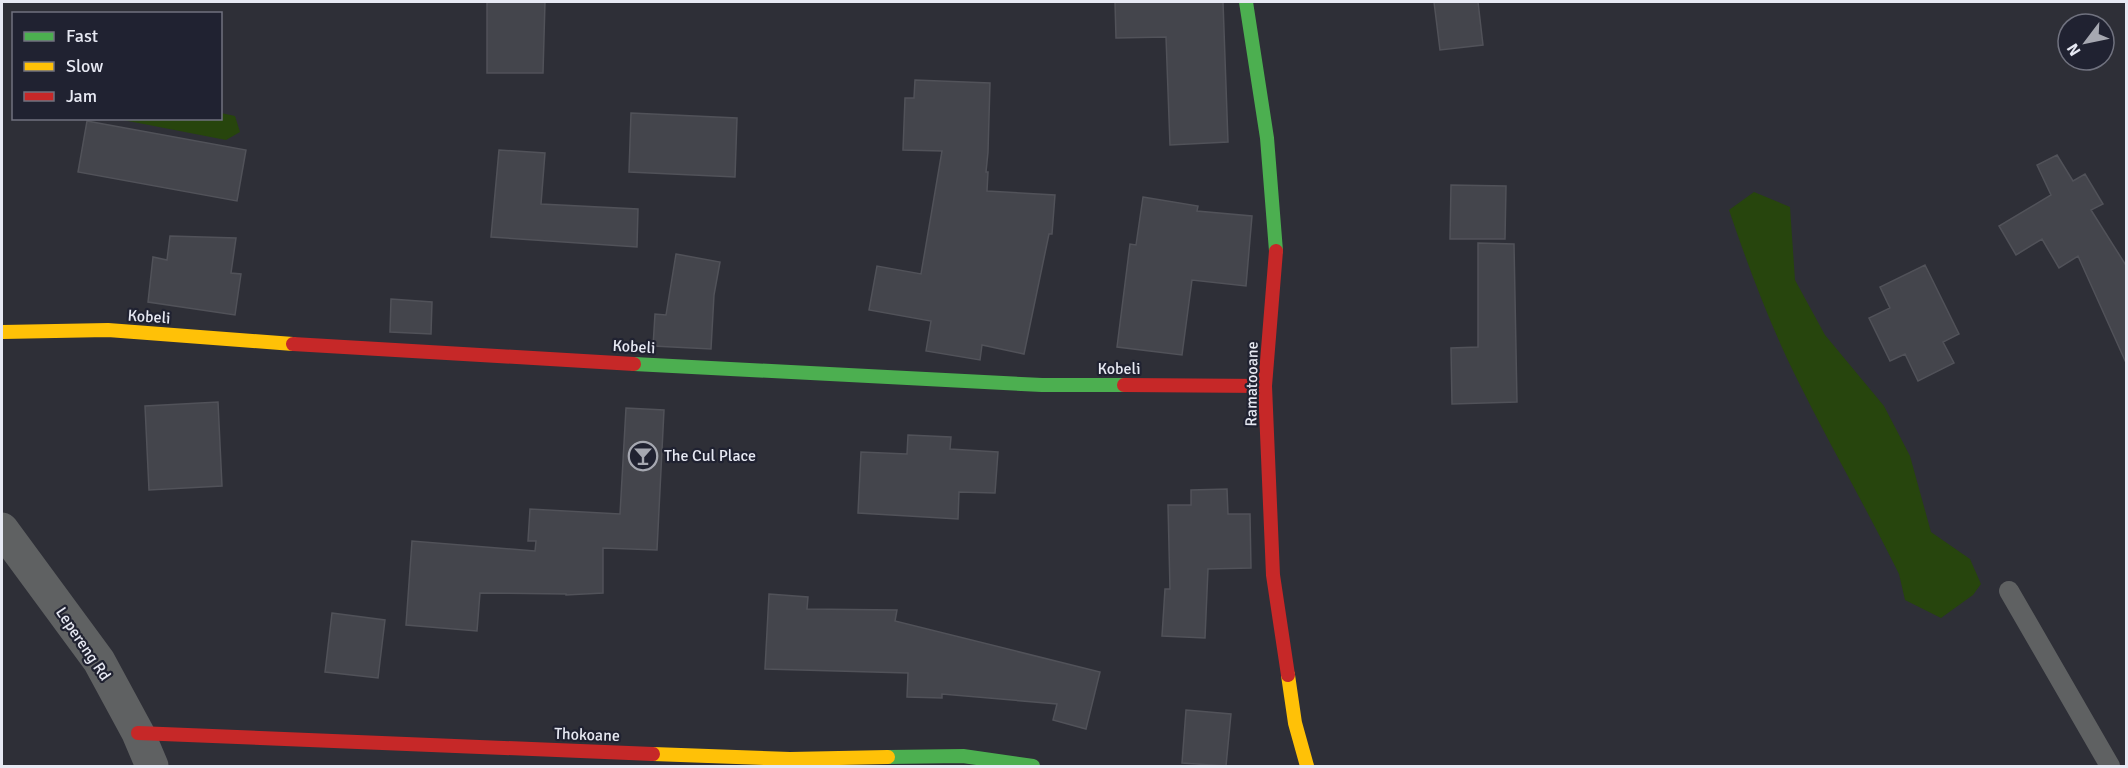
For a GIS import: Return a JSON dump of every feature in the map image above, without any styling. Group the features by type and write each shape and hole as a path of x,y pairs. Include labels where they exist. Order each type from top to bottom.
{"street":[{"name":"Ramatooane","path":"1246,2 1267,138 1276,252 1265,386 1274,575 1295,723 1307,766"},
{"name":"Kobeli","path":"2,332 108,330 394,351 1042,385 1265,386"},
{"name":"Lepereng Rd","path":"2,529 99,661 138,734 152,766"},
{"name":"Thokoane","path":"138,734 790,759 963,756 1034,766"}],"lane":[{"path":"2009,591 2110,766"}],"green space":[{"path":"222,113 235,116 240,132 226,140 123,120 222,120"},
{"path":"1754,192 1790,207 1795,280 1825,335 1884,406 1910,456 1931,532 1970,559 1981,584 1973,595 1941,618 1905,600 1899,574 1776,335 1729,210"}],"building":[{"path":"487,2 545,2 543,73 487,73"},
{"path":"1115,2 1223,2 1228,142 1170,145 1166,37 1116,38"},
{"path":"1434,2 1478,2 1483,45 1440,50"},
{"path":"915,80 990,83 987,191 1055,195 1052,234 1049,234 1024,354 982,345 980,360 926,351 931,321 869,310 877,266 921,274 942,151 903,150 905,98 914,98"},
{"path":"631,113 737,118 735,177 629,172"},
{"path":"87,121 246,150 237,201 78,172"},
{"path":"499,150 545,153 541,204 638,209 637,247 491,237"},
{"path":"2057,155 2073,181 2085,174 2103,204 2091,210 2127,267 2127,365 2078,256 2059,268 2042,239 2016,255 1999,226 2051,195 2037,165"},
{"path":"1451,185 1506,186 1505,239 1450,239"},
{"path":"1143,197 1198,206 1197,211 1252,216 1246,286 1192,280 1182,355 1117,347 1130,244 1136,245"},
{"path":"170,236 236,238 231,273 241,274 235,315 148,302 153,257 167,260"},
{"path":"1478,243 1514,244 1517,402 1452,404 1451,348 1478,347"},
{"path":"676,254 720,262 714,295 711,349 653,346 655,314 666,315"},
{"path":"1925,265 1959,334 1943,342 1954,363 1918,381 1905,354 1890,361 1869,318 1890,308 1880,287"},
{"path":"391,299 432,302 431,334 390,332"},
{"path":"218,402 222,486 149,490 145,406"},
{"path":"626,408 664,410 657,550 603,548 603,593 566,595 480,593 477,631 406,625 412,541 535,551 536,541 528,541 530,509 620,514"},
{"path":"908,435 951,437 950,449 998,452 995,493 959,492 958,519 858,513 861,452 907,454"},
{"path":"1227,489 1228,514 1250,514 1251,568 1208,569 1205,638 1162,636 1165,589 1170,589 1168,505 1191,505 1191,490"},
{"path":"769,594 808,597 807,609 897,610 895,621 1100,672 1086,729 1053,720 1057,704 942,694 942,698 907,697 908,673 765,669"},
{"path":"332,613 385,620 378,678 325,672"},
{"path":"1186,710 1231,714 1226,766 1182,763"}],"traffic: fast":[{"path":"1246,2 1267,138 1276,251"},
{"path":"634,364 1042,385 1124,385"},
{"path":"888,757 963,756 1033,766"}],"traffic: slow":[{"path":"2,332 108,330 293,344"},
{"path":"1288,675 1295,723 1307,766"},
{"path":"653,754 790,759 888,757"}],"traffic: jam":[{"path":"1276,251 1265,386 1273,575 1288,675"},
{"path":"293,344 634,364"},
{"path":"1124,385 1265,386"},
{"path":"138,733 653,754"}],"place":[{"name":"The Cul Place","path":"643,456"}]}
